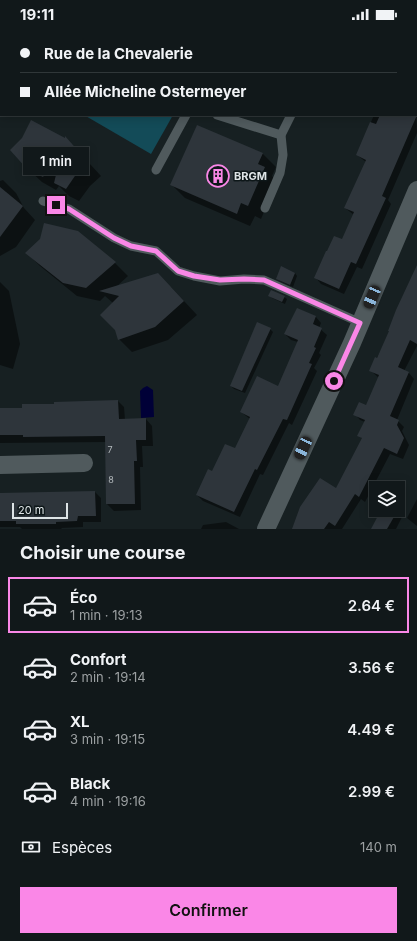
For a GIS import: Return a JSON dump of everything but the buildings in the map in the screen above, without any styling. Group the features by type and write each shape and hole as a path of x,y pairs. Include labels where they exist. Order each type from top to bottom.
{"street":[{"path":"266,529 360,323 417,190"},
{"path":"0,465 84,463"}],"lane":[{"path":"156,170 185,116"},
{"path":"220,116 282,135"},
{"path":"265,208 280,173 283,155 282,135 291,116"},
{"path":"43,200 69,209 114,238 131,246 156,251 178,271 194,276 220,280 264,280 360,323"}],"shaded area":[{"path":"86,116 172,116 151,154"},
{"path":"147,386 153,390 154,417 141,418 140,391"}],"place":[{"name":"BRGM","path":"218,176"}],"route":[{"path":"56,205 69,209 114,238 131,246 156,251 178,271 194,276 220,280 264,280 360,323 334,381"}]}
